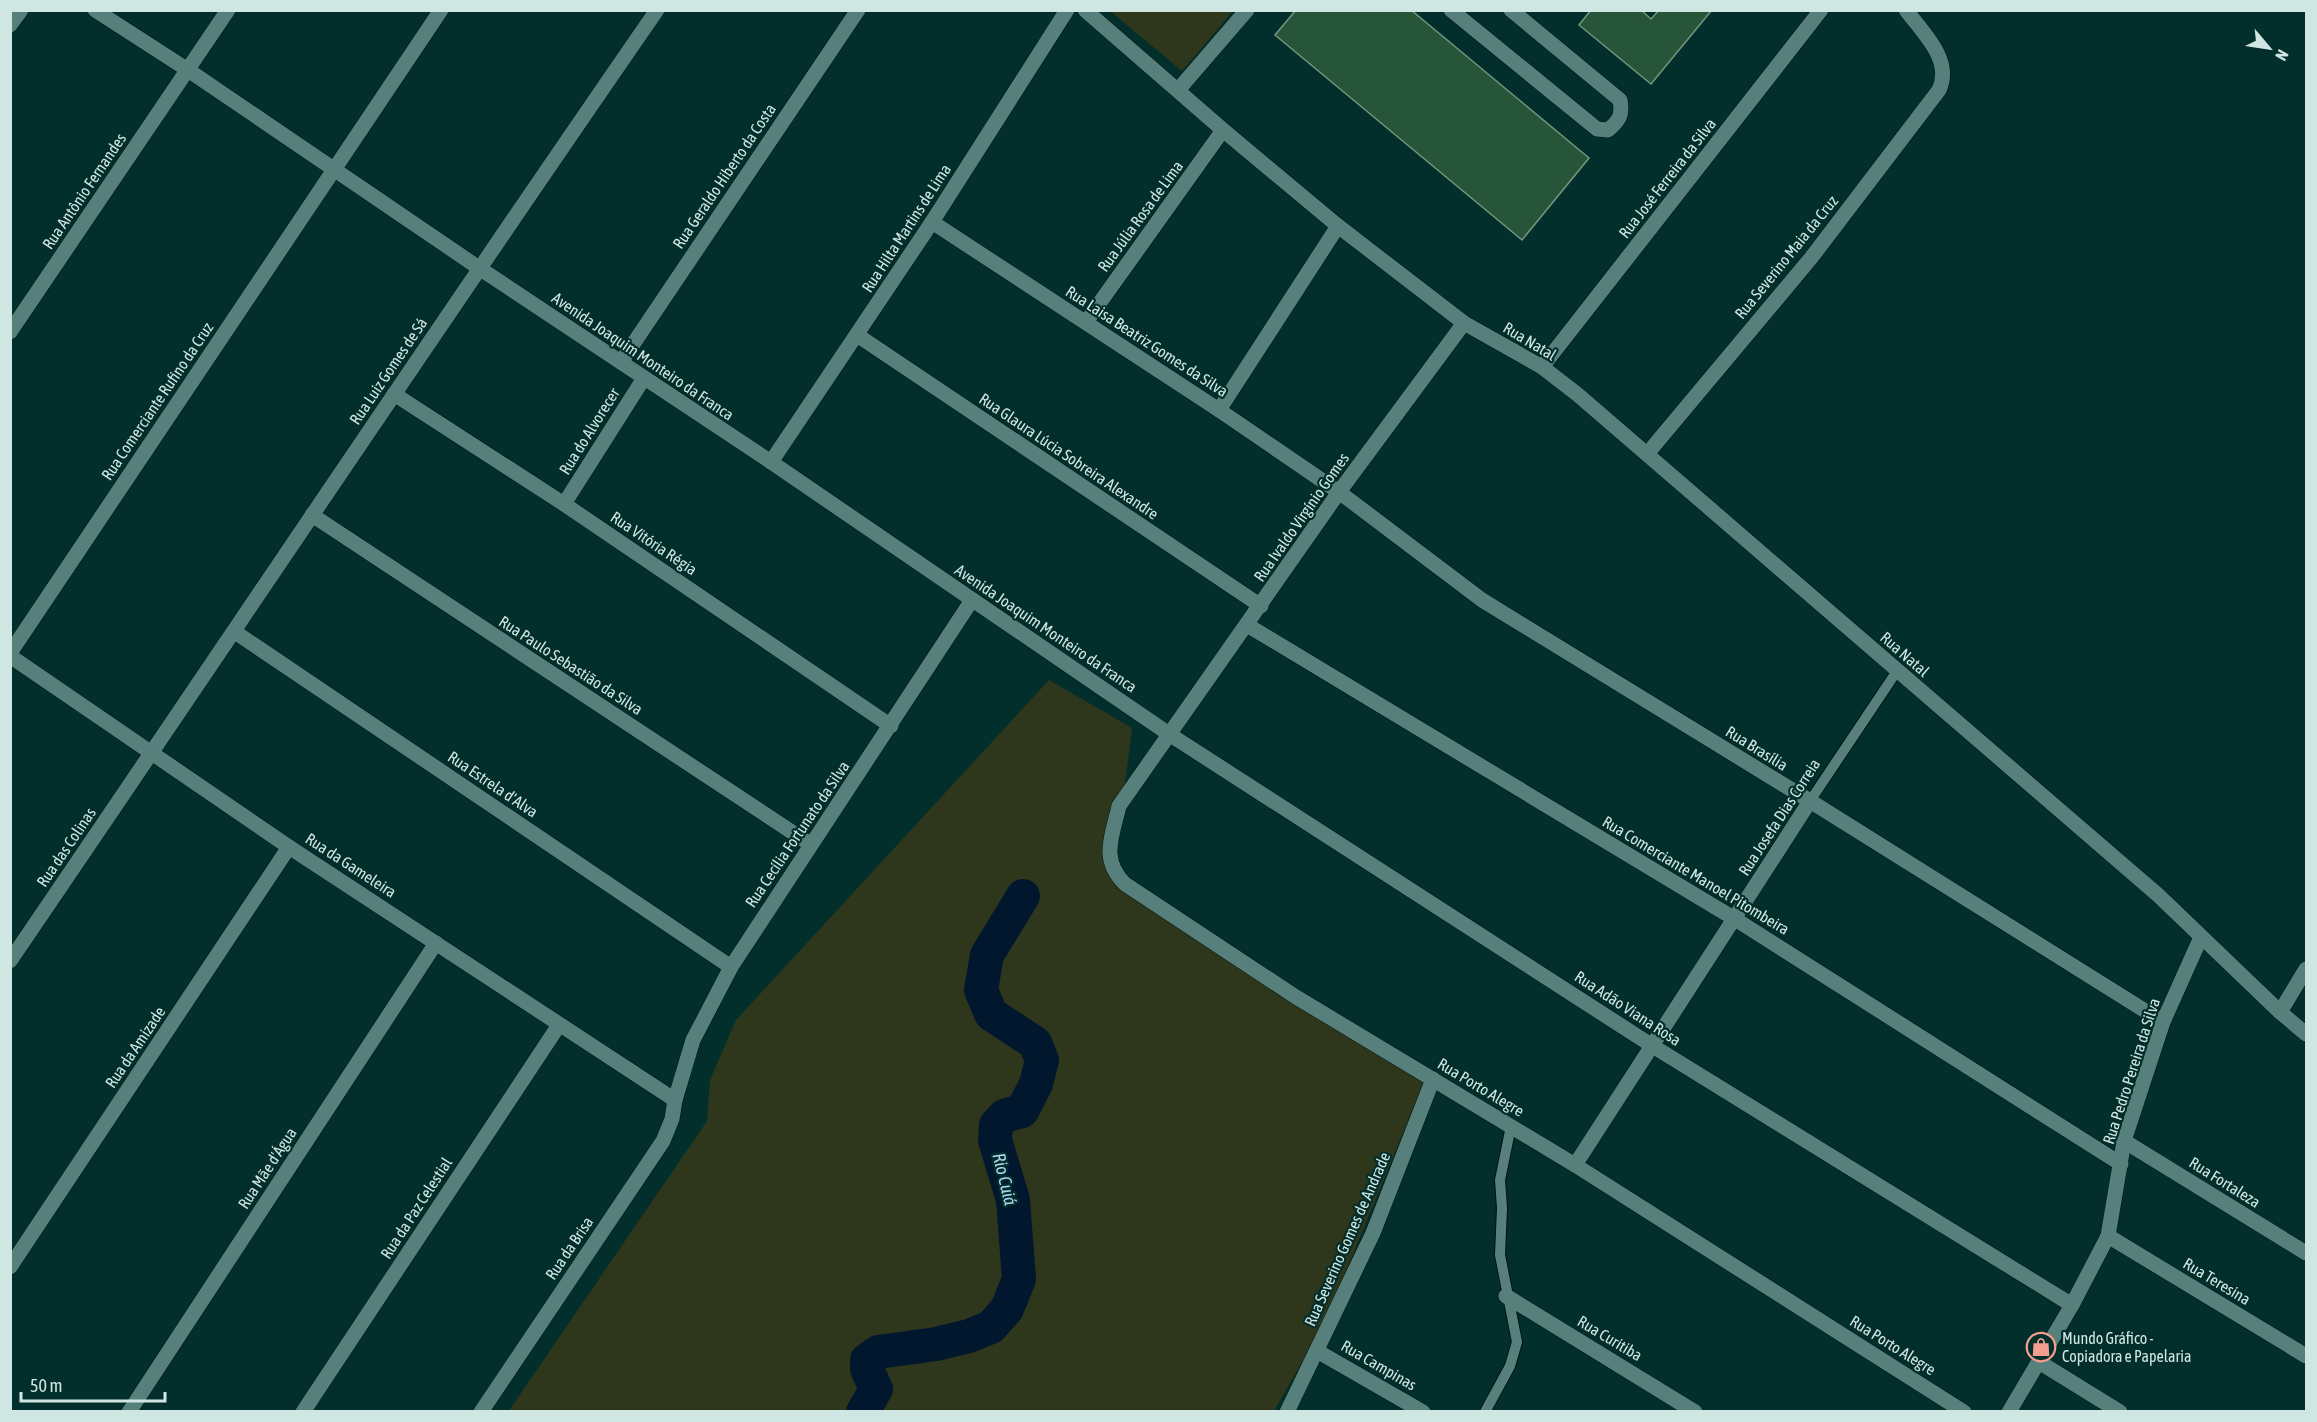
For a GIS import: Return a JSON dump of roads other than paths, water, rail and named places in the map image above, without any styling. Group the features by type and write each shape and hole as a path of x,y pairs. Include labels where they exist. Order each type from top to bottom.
{"street":[{"name":"Avenida Joaquim Monteiro da Franca","path":"95,10 188,70 479,268 771,462 1169,734"},
{"name":"Rua Antônio Fernandes","path":"10,332 228,10"},
{"name":"Rua Comerciante Rufino da Cruz","path":"10,654 441,10"},
{"name":"Rua Luiz Gomes de Sá","path":"151,753 479,268 657,10"},
{"name":"Rua Geraldo Hiberto da Costa","path":"621,362 858,10"},
{"name":"Rua Hilta Martins de Lima","path":"771,462 932,222 1067,10"},
{"name":"Rua Natal","path":"1085,10 1338,226 1464,323 1542,367 1647,453 2158,895 2280,1012 2307,1034"},
{"path":"1178,90 1247,10"},
{"path":"1460,13 1597,129 1608,130 1618,122 1622,110 1620,100 1511,10"},
{"name":"Rua José Ferreira da Silva","path":"1542,367 1821,10"},
{"name":"Rua Severino Maia da Cruz","path":"1647,453 1811,258 1940,90 1944,69 1935,49 1906,10"},
{"name":"Rua Júlia Rosa de Lima","path":"1086,322 1223,130"},
{"name":"Rua Laisa Beatriz Gomes da Silva","path":"932,222 1340,492"},
{"path":"1219,410 1338,226"},
{"name":"Rua Ivaldo Virgínio Gomes","path":"1169,734 1340,492 1464,323"},
{"name":"Rua Glaura Lúcia Sobreira Alexandre","path":"857,335 1261,606"},
{"name":"Rua do Alvorecer","path":"564,504 644,378"},
{"name":"Rua Vitória Régia","path":"394,394 564,504 891,726"},
{"name":"Rua Brasília","path":"1340,492 1482,600 1810,801 2163,1022"},
{"name":"Rua Paulo Sebastião da Silva","path":"312,515 810,844"},
{"name":"Rua Cecília Fortunato da Silva","path":"675,1100 693,1040 731,967 972,600"},
{"name":"Rua Comerciante Manoel Pitombeira","path":"1247,626 1735,919 2121,1164"},
{"name":"Rua Estrela d'Alva","path":"235,632 731,967"},
{"name":"Rua da Gameleira","path":"10,654 290,847 675,1100"},
{"name":"Rua Adão Viana Rosa","path":"1169,734 1651,1045 2072,1305"},
{"name":"Rua Porto Alegre","path":"1169,734 1119,806 1110,860 1115,874 1125,884 1296,997 1575,1165 1964,1412"},
{"name":"Rua das Colinas","path":"10,961 151,753"},
{"name":"Rua Josefa Dias Correia","path":"1575,1165 1810,801"},
{"name":"Rua da Amizade","path":"10,1267 290,847"},
{"name":"Rua Pedro Pereira da Silva","path":"2009,1412 2072,1305 2108,1236 2124,1141 2163,1022 2201,937"},
{"name":"Rua Mãe d'Água","path":"129,1412 436,944"},
{"path":"2280,1012 2307,969"},
{"name":"Rua da Paz Celestial","path":"303,1412 559,1024"},
{"name":"Rua Severino Gomes de Andrade","path":"1287,1412 1372,1233 1433,1079"},
{"name":"Rua da Brisa","path":"481,1412 663,1141 672,1119 675,1100"},
{"name":"Rua Fortaleza","path":"2124,1141 2307,1253"},
{"name":"Rua Teresina","path":"2108,1236 2307,1356"},
{"name":"Rua Curitiba","path":"1506,1296 1695,1412"},
{"name":"Rua Campinas","path":"1317,1351 1423,1412"},
{"path":"2038,1362 2120,1412"}],"lane":[{"name":"Rua Josefa Dias Correia","path":"1810,801 1897,671"},
{"path":"1485,1412 1510,1366 1517,1342 1506,1296 1500,1255 1502,1208 1499,1189 1511,1126"}],"waterway":[{"name":"Rio Cuiá","path":"863,1412 876,1389 867,1369 867,1360 878,1352 936,1344 969,1336 991,1327 1007,1309 1019,1279 1013,1200 995,1140 996,1125 1004,1116 1022,1111 1036,1084 1042,1060 1035,1043 991,1014 981,990 987,955 1023,896"}],"place":[{"name":"Mundo Gráfico - Copiadora e Papelaria","path":"2041,1347"}]}
